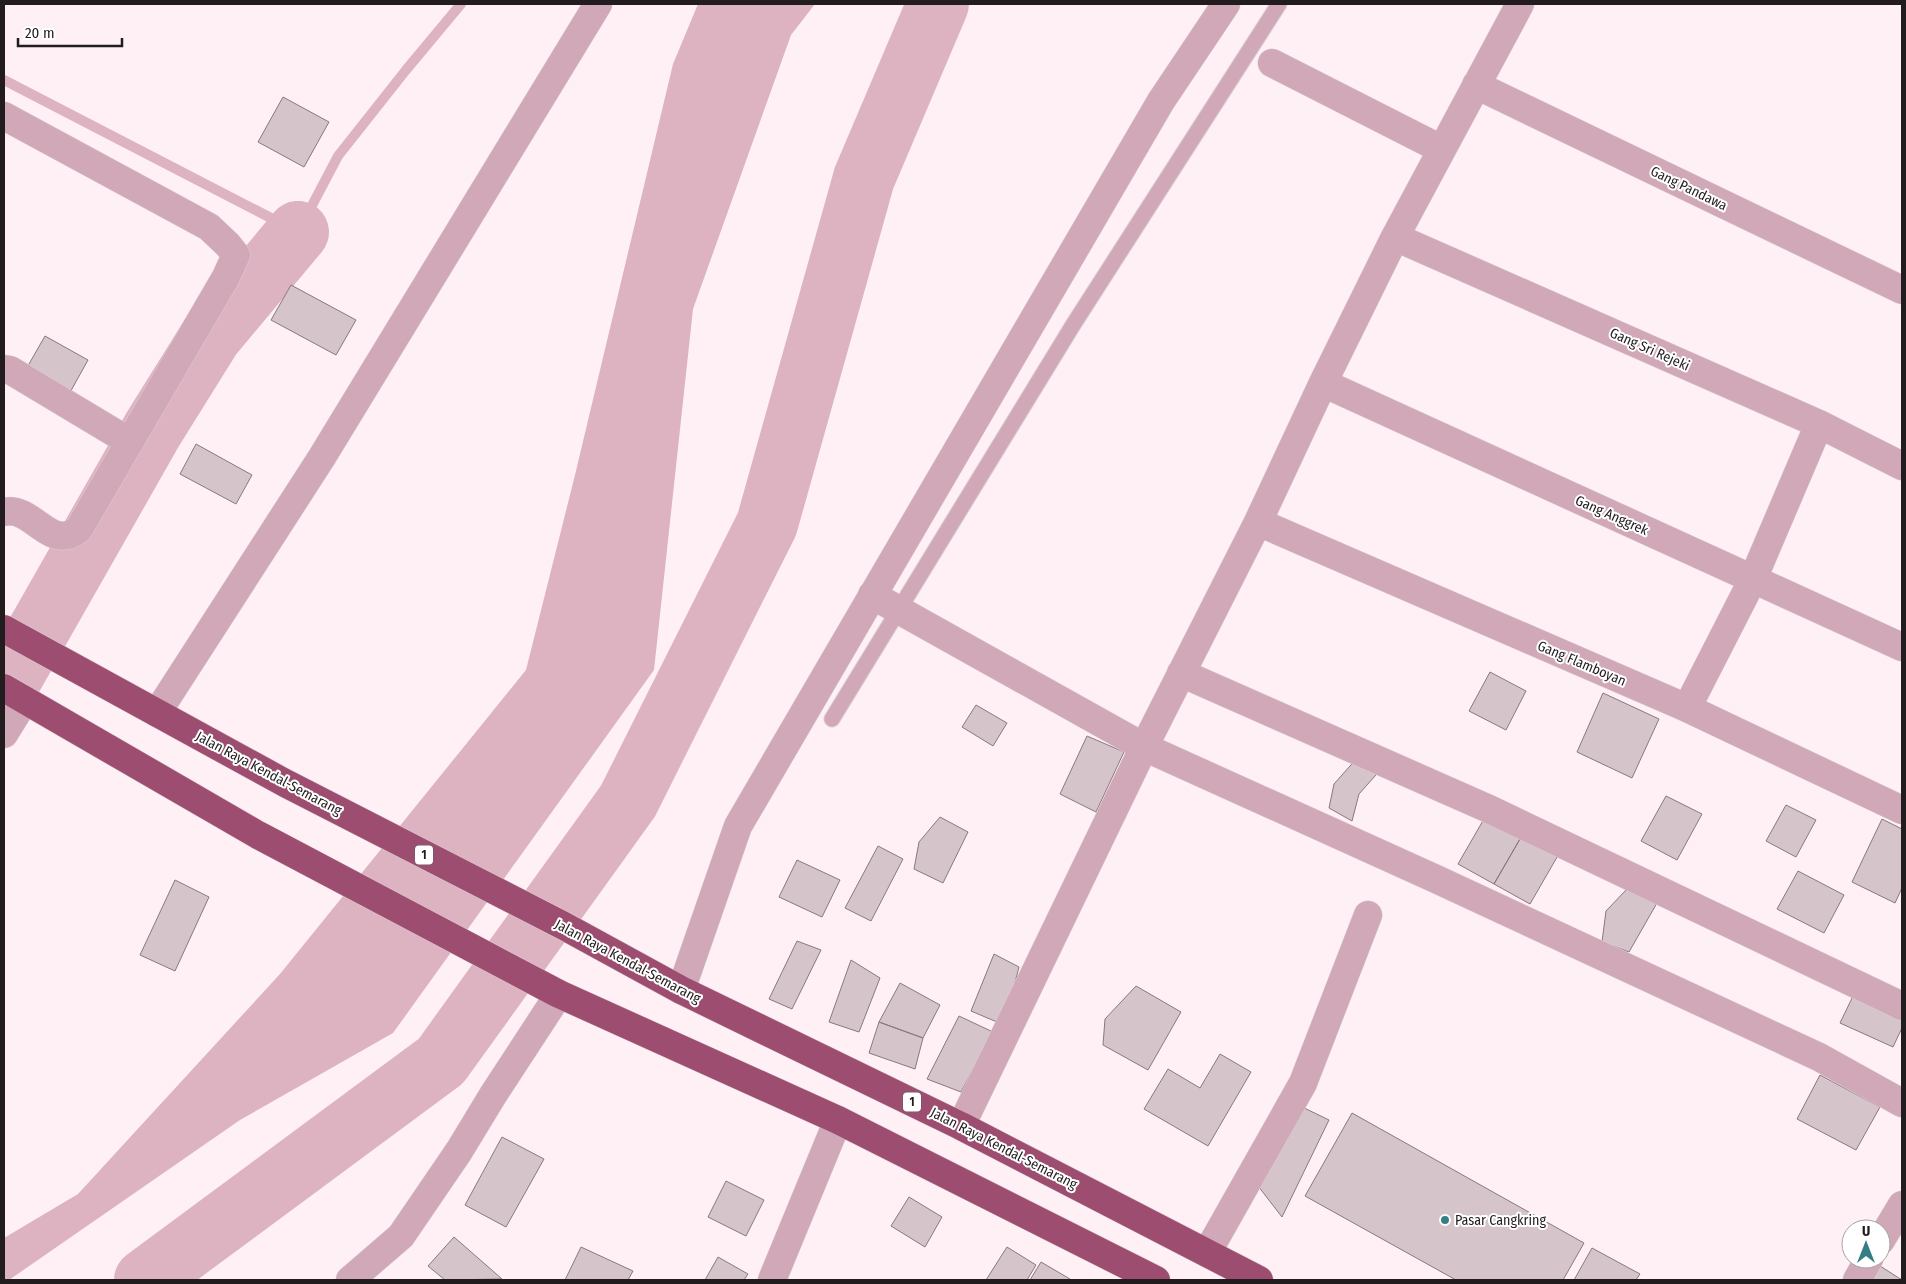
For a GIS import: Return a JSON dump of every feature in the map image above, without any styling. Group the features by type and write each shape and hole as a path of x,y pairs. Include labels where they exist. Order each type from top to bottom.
{"highway":[{"name":"Jalan Raya Kendal-Semarang","path":"12,633 284,784 564,926 681,990 961,1126 1259,1280"},
{"path":"15,695 258,835 559,994 838,1120 1156,1280"}],"street":[{"path":"157,713 322,457 598,4"},
{"path":"681,990 738,826 1161,101 1226,4"},
{"path":"961,1126 1144,747 1258,522 1395,236 1520,4"},
{"path":"1272,63 1441,149"},
{"name":"Gang Pandawa","path":"1476,85 1902,290"},
{"path":"4,116 209,227 228,245 236,256 226,277 79,529 68,535 56,535 17,511 4,512"},
{"name":"Gang Sri Rejeki","path":"1395,236 1819,424 1902,466"},
{"path":"4,369 10,370 130,442"},
{"name":"Gang Anggrek","path":"1323,384 1902,647"},
{"path":"1687,708 1753,579 1819,424"},
{"name":"Gang Flamboyan","path":"1258,522 1687,708 1902,810"},
{"path":"872,595 1144,747 1436,879 1819,1057 1902,1103"},
{"path":"1181,673 1489,809 1902,1006"},
{"path":"4,734 15,695"},
{"path":"1207,1253 1302,1083 1368,915"},
{"path":"350,1280 401,1236 460,1151 493,1095 559,994"},
{"path":"772,1280 838,1120"},
{"path":"1891,1223 1902,1205"},
{"path":"1856,1280 1863,1269"}],"lane":[{"path":"832,719 1073,325 1280,4"}],"shaded area":[{"path":"698,4 815,4 791,35 693,309 654,670 393,1033 240,1120 9,1280 4,1280 4,1238 78,1194 280,974 526,670 575,475 673,64"}],"building":[{"path":"283,97 329,122 304,167 258,142"},
{"path":"291,285 356,320 336,355 271,320"},
{"path":"45,336 88,360 68,396 25,371"},
{"path":"196,444 252,475 236,504 180,474"},
{"path":"1490,672 1526,691 1506,730 1469,711"},
{"path":"1603,693 1659,719 1632,778 1577,752"},
{"path":"976,705 1007,723 993,746 962,727"},
{"path":"1087,736 1124,752 1096,812 1060,794"},
{"path":"1358,757 1383,767 1359,794 1352,821 1329,808 1334,784"},
{"path":"1666,796 1702,814 1677,860 1641,841"},
{"path":"1786,805 1816,820 1796,857 1766,841"},
{"path":"1488,812 1524,832 1494,884 1458,864"},
{"path":"940,817 968,832 943,883 914,869 919,842"},
{"path":"1882,819 1902,829 1902,888 1895,903 1852,882"},
{"path":"1524,832 1560,852 1530,904 1494,884"},
{"path":"878,846 903,859 871,921 845,908"},
{"path":"797,860 840,880 822,917 779,897"},
{"path":"1798,871 1844,895 1824,933 1777,909"},
{"path":"175,880 209,897 175,971 140,955"},
{"path":"1627,889 1657,903 1629,952 1602,942 1606,911"},
{"path":"797,941 821,950 792,1009 769,999"},
{"path":"994,954 1019,967 1004,1025 971,1011"},
{"path":"851,960 880,978 859,1032 829,1022"},
{"path":"900,983 940,1005 923,1038 879,1022"},
{"path":"1136,986 1181,1012 1148,1070 1103,1045 1105,1019"},
{"path":"1854,994 1902,1016 1902,1028 1893,1047 1840,1023"},
{"path":"959,1016 993,1032 961,1092 927,1079"},
{"path":"879,1022 923,1038 915,1069 869,1053"},
{"path":"1220,1054 1251,1072 1208,1146 1144,1109 1168,1069 1200,1088"},
{"path":"1820,1075 1880,1107 1856,1150 1797,1119"},
{"path":"1298,1105 1329,1120 1282,1217 1258,1186"},
{"name":"Pasar Cangkring","path":"1352,1113 1584,1243 1563,1280 1456,1280 1305,1196"},
{"path":"502,1137 544,1159 506,1227 465,1205"},
{"path":"726,1181 764,1200 746,1236 708,1217"},
{"path":"909,1197 942,1217 925,1247 891,1226"},
{"path":"454,1237 502,1279 445,1280 428,1266"},
{"path":"581,1247 633,1271 628,1280 565,1280"},
{"path":"1007,1247 1036,1265 1027,1280 986,1280"},
{"path":"1592,1248 1640,1274 1636,1280 1574,1280"},
{"path":"718,1257 748,1274 744,1280 705,1280"},
{"path":"1041,1262 1070,1279 1030,1280"},
{"path":"1874,1269 1885,1269 1902,1280 1867,1280"}],"waterway":[{"path":"4,80 298,232 338,156 461,4"},
{"path":"145,1280 441,1061 628,801 767,524 864,178 938,4"},
{"path":"4,691 153,429 211,336 298,232"}],"place":[{"name":"Pasar Cangkring","path":"1445,1220"}]}
